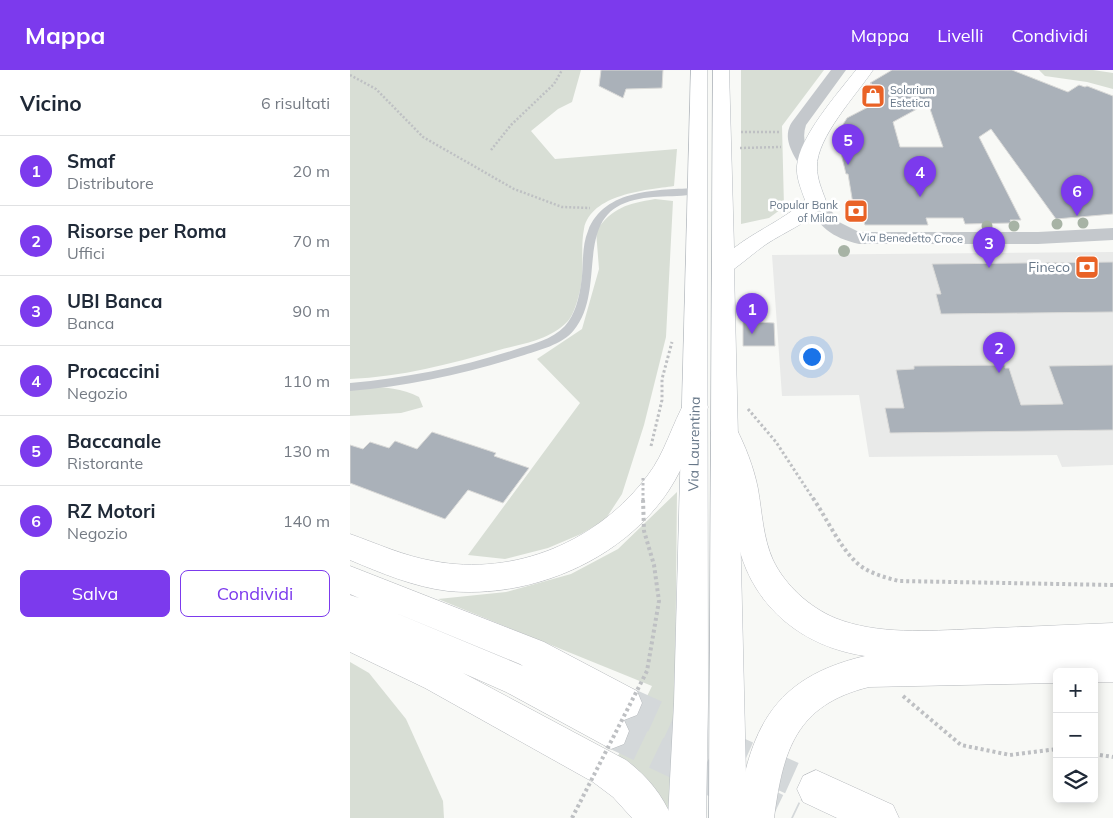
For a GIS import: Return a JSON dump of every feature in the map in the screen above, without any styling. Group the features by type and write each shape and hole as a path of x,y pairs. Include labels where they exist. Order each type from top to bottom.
{"main road":[{"name":"Via Laurentina","path":"687,818 691,703 699,70"},
{"path":"721,70 728,818"},
{"path":"722,267 758,240 804,214 816,201 809,179 807,163 822,130 866,70"},
{"path":"350,547 411,570 462,578 516,574 564,558 607,534 643,502 664,472 695,406"},
{"path":"725,433 743,485 751,537 760,567 784,602 814,625 847,637 875,643 902,645 936,646 1113,638"},
{"path":"350,580 532,653 618,717 518,680 350,609"},
{"path":"350,636 416,666 606,769 630,787 644,803 652,818"},
{"path":"755,818 758,785 766,756 777,732 791,713 813,691 833,680 858,673 882,671 1113,666"},
{"path":"816,789 880,818"}],"street":[{"path":"807,163 796,140 803,117 839,70"},
{"name":"Via Benedetto Croce","path":"816,201 825,220 833,228 846,235 859,238 1038,238 1113,234"}],"lane":[{"path":"350,387 418,378 471,367 534,348 565,333 576,319 585,295 592,230 599,218 619,202 634,197 698,192"}],"path":[{"path":"491,150 511,124 554,84 562,70"},
{"path":"350,75 376,88 423,137 514,189 562,207 608,209"},
{"path":"736,132 796,140"},
{"path":"736,148 796,140"},
{"path":"651,448 662,400 662,379 665,365"},
{"path":"724,392 745,406 764,426 854,559 873,574 899,580 1113,585"},
{"path":"572,818 647,671 659,601 654,565 644,531 643,478 645,471"},
{"path":"882,671 907,700 961,745 1010,755 1053,750"},
{"path":"1098,755 1113,757"}],"shaded area":[{"path":"350,70 581,70 572,102 558,109 531,131 555,159 677,149 674,186 649,189 621,196 597,208 589,217 584,229 582,274 577,302 568,321 553,333 526,343 444,365 388,376 350,379"},
{"path":"741,70 824,70 782,126 784,207 769,218 741,224"},
{"path":"1039,70 1093,70 1113,73 1113,89 1087,82 1045,76"},
{"path":"655,199 673,201 666,337 644,425 622,494 605,520 581,534 548,548 505,559 468,555 580,403 537,359 582,329 599,269 596,231 608,217 621,208"},
{"path":"1113,252 1113,465 1062,467 1057,455 869,457 859,395 782,396 772,255"},
{"path":"350,388 387,388 406,392 419,397 423,407 401,413 350,416"},
{"path":"677,492 675,695 668,818 616,760 652,686 438,599 506,592 571,574 618,549"},
{"path":"350,662 369,673 406,719 443,801 444,818 350,818"}],"building":[{"path":"601,70 663,70 662,88 626,89 623,98 599,86"},
{"path":"892,70 1012,70 1068,92 1079,85 1087,86 1113,96 1113,214 1056,219 991,129 979,137 1021,220 1010,220 1011,223 965,224 963,218 926,218 928,225 865,225 864,222 856,222 848,174 846,174 840,149 848,149 842,126 847,118 874,104 869,101 873,99 868,96 873,94 867,92 873,89 868,86 872,84 870,83","holes":["928,103 943,147 900,147 893,122"]},
{"path":"1113,262 1113,312 941,314 936,294 941,294 932,264"},
{"path":"743,321 774,323 775,346 743,346"},
{"path":"1005,365 1005,368 1009,368 1021,405 1063,404 1049,366 1113,365 1113,430 890,433 885,408 904,408 896,370 914,369 914,366"},
{"path":"432,432 496,453 494,456 529,468 503,503 468,490 445,519 350,483 350,445 363,449 370,442 389,448 395,441 417,449"}],"tunnel":[{"path":"625,703 816,789"},
{"path":"611,731 793,818"}],"place":[{"name":"Solarium Estetica","path":"873,96"},
{"name":"Baccanale","path":"848,165"},
{"name":"Procaccini","path":"920,197"},
{"name":"Popular Bank of Milan","path":"856,211"},
{"name":"RZ Motori","path":"1077,216"},
{"name":"Fineco","path":"1087,267"},
{"name":"UBI Banca","path":"989,268"},
{"name":"Smaf","path":"752,334"},
{"name":"Risorse per Roma","path":"999,373"}]}
